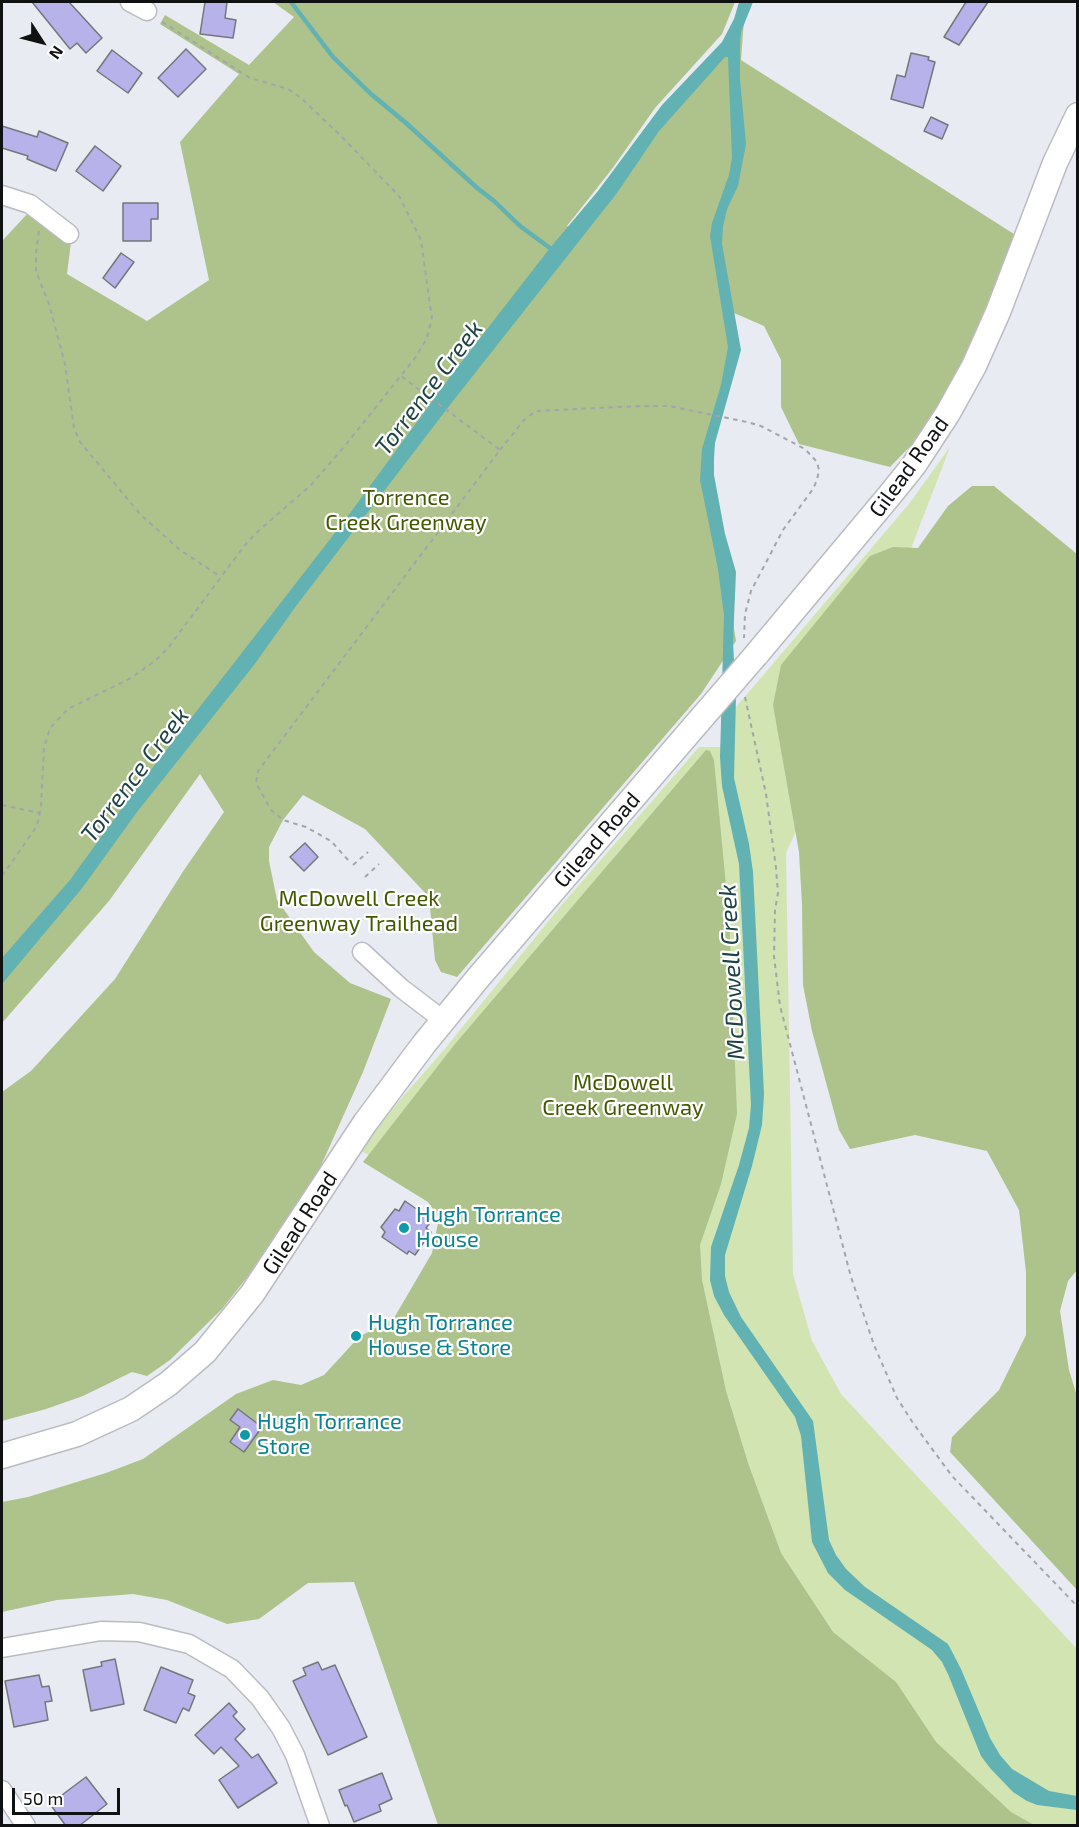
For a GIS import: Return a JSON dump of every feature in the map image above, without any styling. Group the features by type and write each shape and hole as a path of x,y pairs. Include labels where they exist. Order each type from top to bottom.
{"main road":[{"name":"Gilead Road","path":"2,1456 77,1434 131,1409 168,1384 205,1352 252,1294 365,1124 443,1020 699,721 750,650 890,496 914,465 948,413 974,366 998,312 1055,163 1077,115"}],"street":[{"path":"130,2 147,11"},
{"path":"2,195 30,204 69,234"},
{"path":"362,952 401,988 443,1020"},
{"path":"2,1648 101,1631 139,1632 189,1644 232,1669 260,1698 281,1728 295,1755 320,1826"},
{"path":"2,1790 26,1826"}],"path":[{"path":"2,876 37,825 40,813 44,748 50,728 68,709 131,678 145,669 168,648 220,577 256,533 311,485 401,376 426,340 432,317 421,240 405,205 382,176 300,97 288,89 250,78 147,11"},
{"path":"41,212 36,271 49,304 65,364 74,428 78,438 140,514 180,550 220,577"},
{"path":"401,376 500,450"},
{"path":"348,860 326,837 306,827 283,820 271,810 256,783 258,771 500,450 524,420 536,411 640,405 682,408 761,426 805,449 817,462 819,470 813,489 783,530 751,591 745,614 750,650"},
{"path":"744,693 766,794 776,868 778,893 775,910 774,956 780,1006 851,1277 874,1345 897,1398 952,1476 1077,1607"},
{"path":"2,805 40,813"},
{"path":"353,865 368,852"},
{"path":"365,878 379,864"}],"green space":[{"name":"Torrence Creek Greenway","path":"273,2 735,2 722,34 655,108 612,169 567,226 580,232 744,19 741,60 1017,236 983,328 929,427 890,467 799,444 781,407 781,360 764,326 734,313 733,360 706,450 736,641 701,694 457,977 441,972 435,960 429,897 365,829 303,795 283,820 269,847 269,861 277,900 314,952 350,983 391,999 363,1072 319,1170 248,1276 222,1309 170,1360 147,1376 132,1372 83,1396 2,1421 2,1092 31,1071 115,979 224,812 200,774 109,901 2,1023 2,241 29,212 71,242 67,274 147,321 209,280 180,142 239,74 160,24 165,15 249,65 294,17"},
{"name":"McDowell Creek Greenway","path":"950,447 841,731 786,853 793,1274 812,1341 841,1394 1077,1649 1077,1825 845,1825 477,1228 405,1173 357,1149 443,1051 560,907 699,747 720,747 731,713 909,504"},
{"path":"972,486 994,486 1077,554 1078,1269 1068,1281 1060,1311 1069,1370 1077,1396 1077,1590 950,1452 952,1437 999,1390 1026,1335 1026,1272 1019,1210 987,1151 915,1135 850,1149 839,1130 812,1031 803,985 799,852 773,705 781,665 870,556 893,547 918,548 948,506"},
{"path":"706,750 710,751 714,760 729,917 737,1114 721,1184 700,1245 702,1280 726,1391 748,1463 781,1553 833,1632 896,1682 936,1742 1011,1812 1034,1825 438,1825 354,1582 308,1583 259,1619 227,1624 167,1600 133,1594 57,1600 2,1612 2,1502 28,1497 143,1459 236,1394 273,1380 301,1385 324,1375 359,1337 394,1318 432,1253 439,1218 428,1202 363,1162 455,1044"}],"water":[{"path":"739,2 753,2 741,32 740,43 740,80 746,144 738,186 727,209 722,244 741,350 715,443 714,475 725,534 736,572 733,642 736,697 734,778 753,872 764,1094 762,1125 725,1255 725,1276 729,1292 741,1317 813,1421 829,1540 836,1555 846,1569 865,1587 948,1644 990,1738 1000,1755 1012,1769 1049,1791 1077,1796 1077,1810 1037,1805 1013,1792 981,1756 948,1674 932,1650 845,1590 828,1573 812,1542 801,1436 795,1417 724,1315 714,1296 710,1280 711,1247 739,1165 749,1128 751,1105 739,864 722,786 720,757 724,615 718,569 700,480 702,449 721,385 728,347 710,236 732,158 728,57 725,57 659,131 617,193 453,401 296,606 254,665 137,812 83,887 2,984 2,958 70,880 133,793 345,520 453,373 550,248 598,191 662,105 722,42 734,19"}],"building":[{"path":"32,2 69,2 102,38 86,53 77,43 70,49"},
{"path":"205,2 227,2 225,18 236,20 233,38 200,34"},
{"path":"966,2 988,2 959,45 944,37"},
{"path":"186,49 206,69 178,97 158,78"},
{"path":"112,50 142,73 128,93 97,71"},
{"path":"911,53 929,57 928,60 935,62 923,108 891,99 897,75 905,77"},
{"path":"931,117 948,125 942,139 924,131"},
{"path":"2,126 37,137 39,131 68,143 56,171 27,159 28,156 2,148"},
{"path":"95,146 121,166 103,191 76,171"},
{"path":"123,203 158,203 158,219 151,219 151,241 123,241"},
{"path":"121,253 134,262 115,288 103,278"},
{"path":"305,843 318,857 304,871 290,857"},
{"name":"Hugh Torrance House","path":"405,1201 432,1220 426,1228 431,1232 415,1255 409,1251 407,1254 382,1237 385,1232 381,1227 395,1209 399,1211"},
{"name":"Hugh Torrance Store","path":"238,1409 262,1427 244,1452 230,1442 240,1427 230,1420"},
{"path":"115,1659 124,1704 91,1711 83,1670 102,1666 101,1662"},
{"path":"318,1662 322,1670 335,1665 367,1737 328,1755 293,1681 306,1675 303,1668"},
{"path":"161,1667 193,1680 188,1693 195,1696 189,1711 183,1708 176,1723 144,1710"},
{"path":"39,1675 42,1687 49,1686 52,1701 45,1702 48,1720 14,1727 5,1681"},
{"path":"229,1703 237,1712 233,1716 245,1729 235,1739 252,1758 258,1754 277,1783 238,1808 219,1780 239,1766 221,1747 214,1754 195,1735"},
{"path":"382,1773 392,1799 379,1805 381,1811 354,1822 339,1790"},
{"path":"86,1777 107,1804 79,1826 66,1826 50,1804"}],"waterway":[{"path":"291,2 333,57 371,94 520,226 554,251"}],"place":[{"name":"Hugh Torrance House","path":"404,1228"},
{"name":"Hugh Torrance House & Store","path":"356,1336"},
{"name":"Hugh Torrance Store","path":"245,1435"}],"water label":[{"name":"Torrence Creek","path":"429,388"},
{"name":"Torrence Creek","path":"135,775"},
{"name":"McDowell Creek","path":"732,972"}],"park label":[{"name":"McDowell Creek Greenway Trailhead","path":"359,912"}]}
